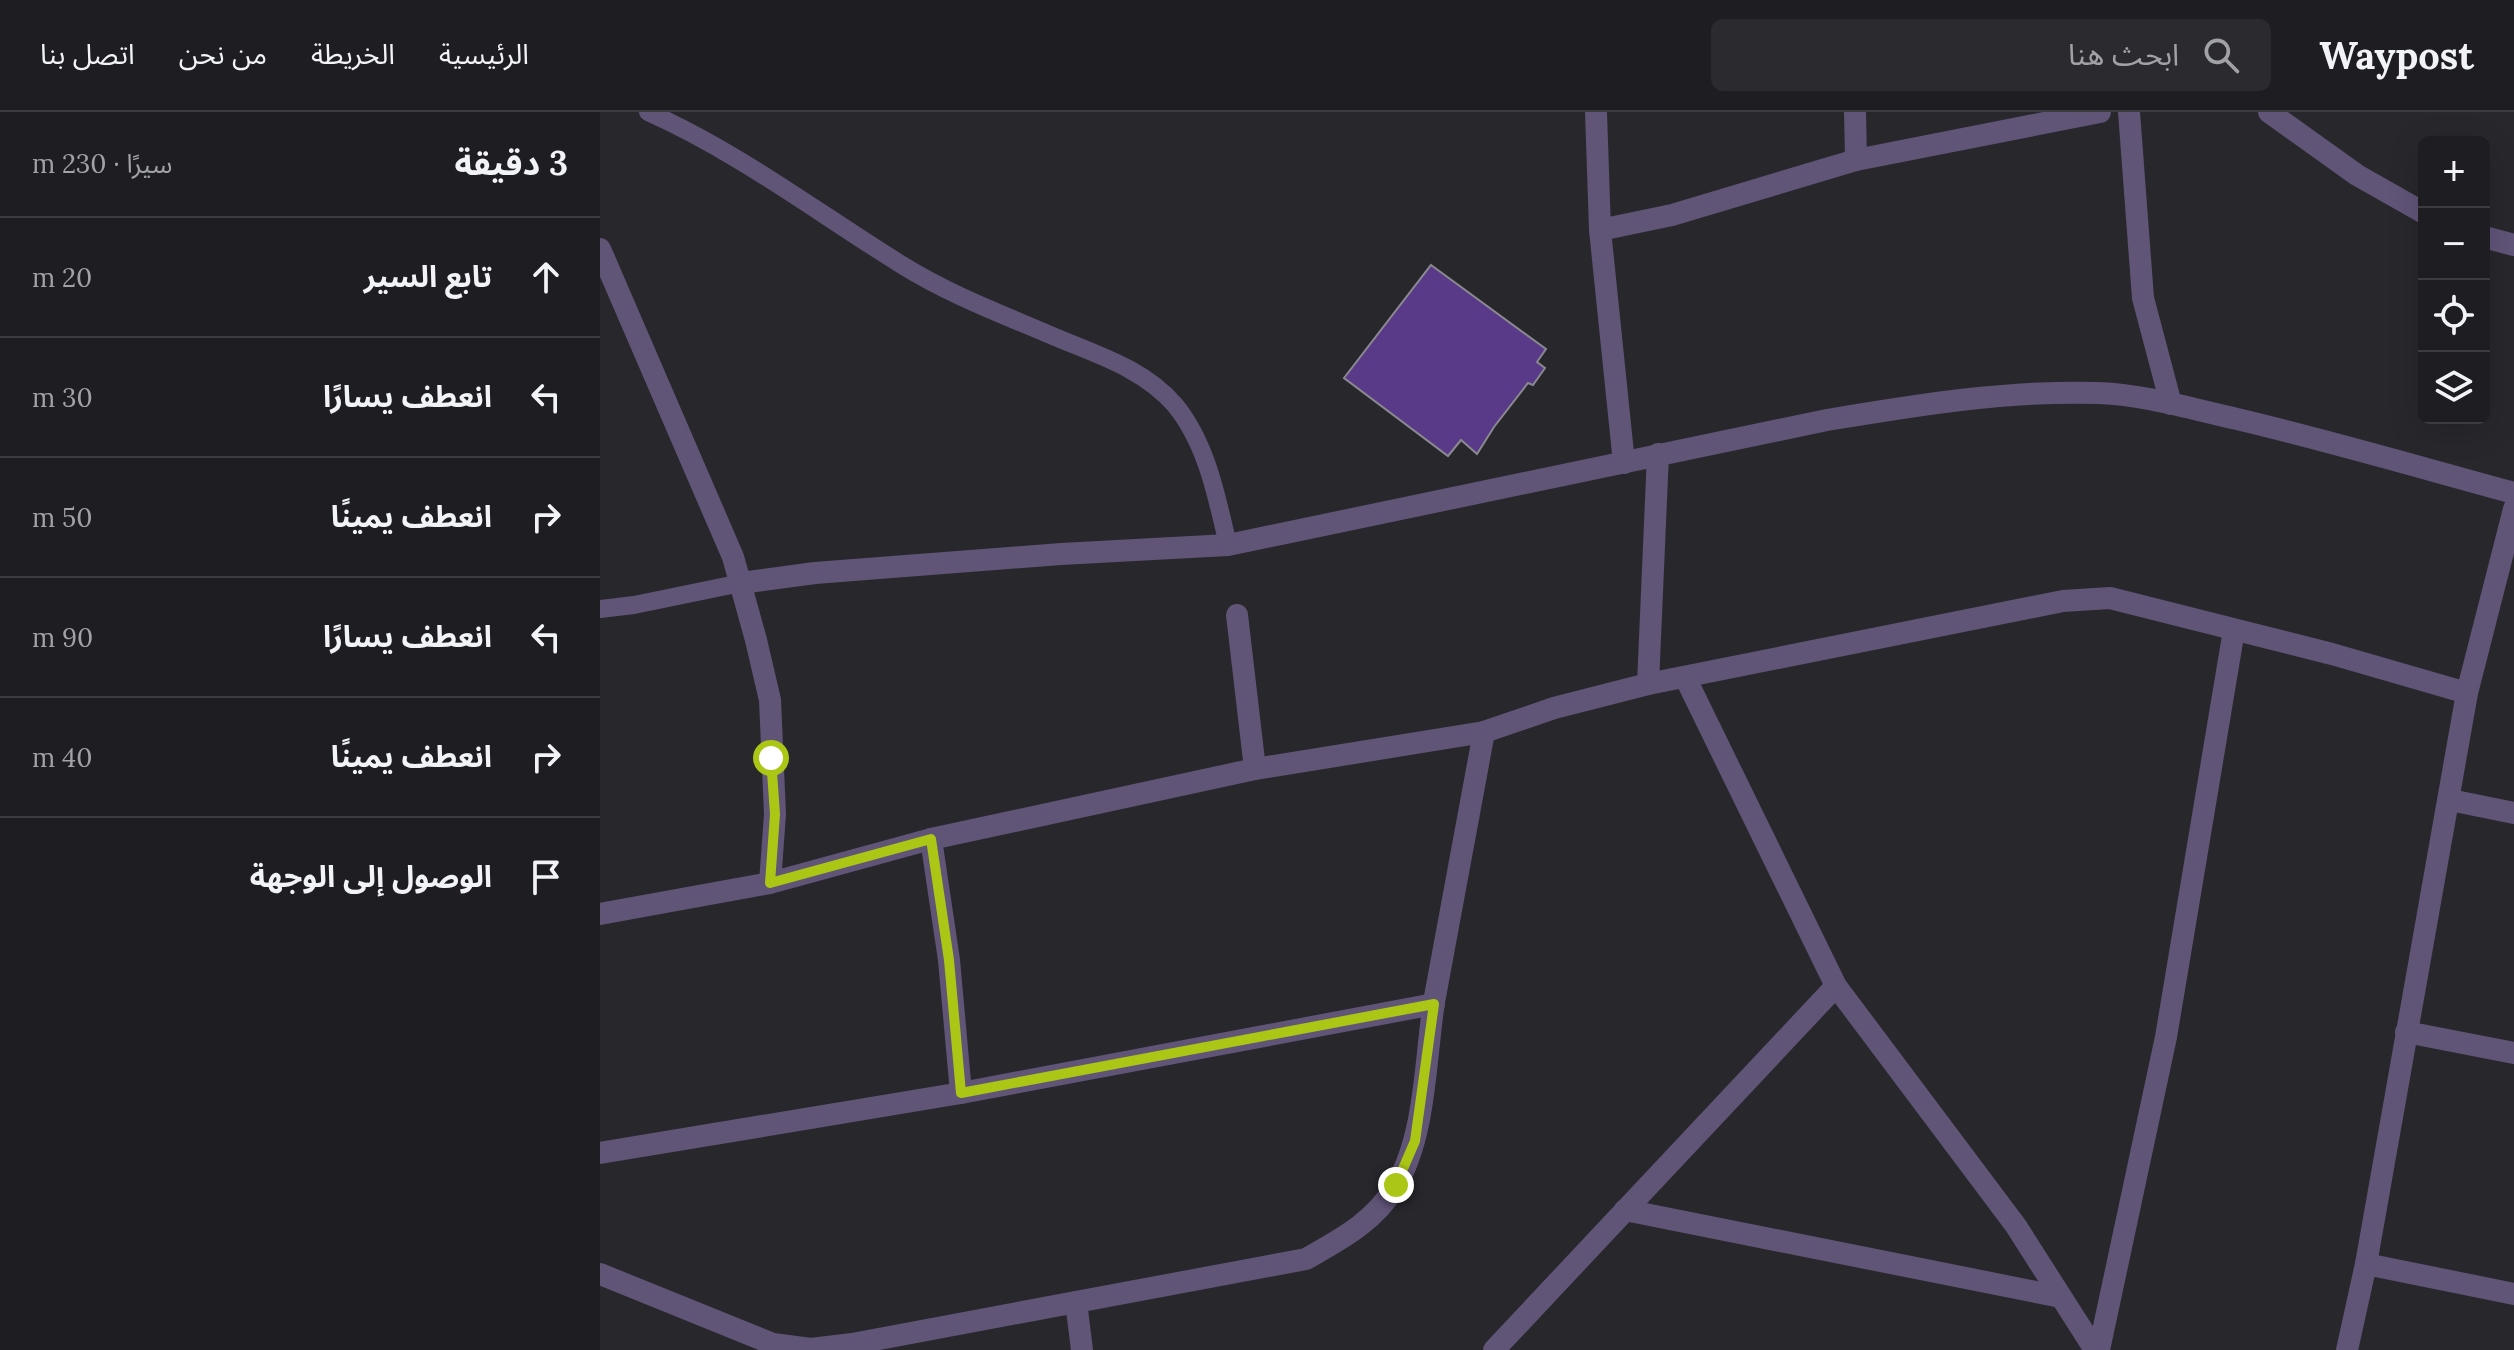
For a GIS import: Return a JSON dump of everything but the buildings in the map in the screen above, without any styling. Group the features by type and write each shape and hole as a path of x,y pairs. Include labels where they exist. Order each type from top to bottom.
{"street":[{"path":"1596,112 1600,230 1624,463"},
{"path":"1855,112 1856,160"},
{"path":"1600,230 1672,215 1856,160 2100,112"},
{"path":"2129,112 2143,298 2171,404"},
{"path":"2269,112 2357,175 2418,210"},
{"path":"2490,239 2514,245"},
{"path":"600,249 727,542 741,583 770,700 775,814 770,883"},
{"path":"741,583 815,573 1030,556 1228,545 1841,417 2015,394 2102,393 2171,404 2263,425 2514,493"},
{"path":"1648,684 1658,454"},
{"path":"2347,1350 2366,1264 2467,693 2514,509"},
{"path":"600,914 770,883 931,839 1255,769 1484,732 1554,708 1648,684 2063,601 2110,598 2332,654 2467,693"},
{"path":"1237,615 1255,769"},
{"path":"2097,1350 2166,1037 2234,630"},
{"path":"1685,677 1836,986 2016,1226 2097,1350"},
{"path":"600,1274 773,1344 811,1349 852,1344 1306,1259 1349,1235 1376,1214 1396,1185 1415,1141 1434,1004 1484,732"},
{"path":"2450,800 2514,813"},
{"path":"931,839 949,960 961,1093"},
{"path":"1494,1350 1836,986"},
{"path":"600,1153 961,1093 1434,1004"},
{"path":"2406,1032 2514,1053"},
{"path":"1625,1210 2061,1297"},
{"path":"2366,1264 2514,1294"},
{"path":"1076,1302 1082,1350"}],"lane":[{"path":"648,112 710,143 905,267 969,300 1142,375 1175,406 1199,445 1217,495 1228,545"},
{"path":"600,609 741,583"}],"route":[{"path":"771,758 775,814 770,883 931,839 949,960 961,1093 1434,1004 1415,1141 1396,1185"}]}
